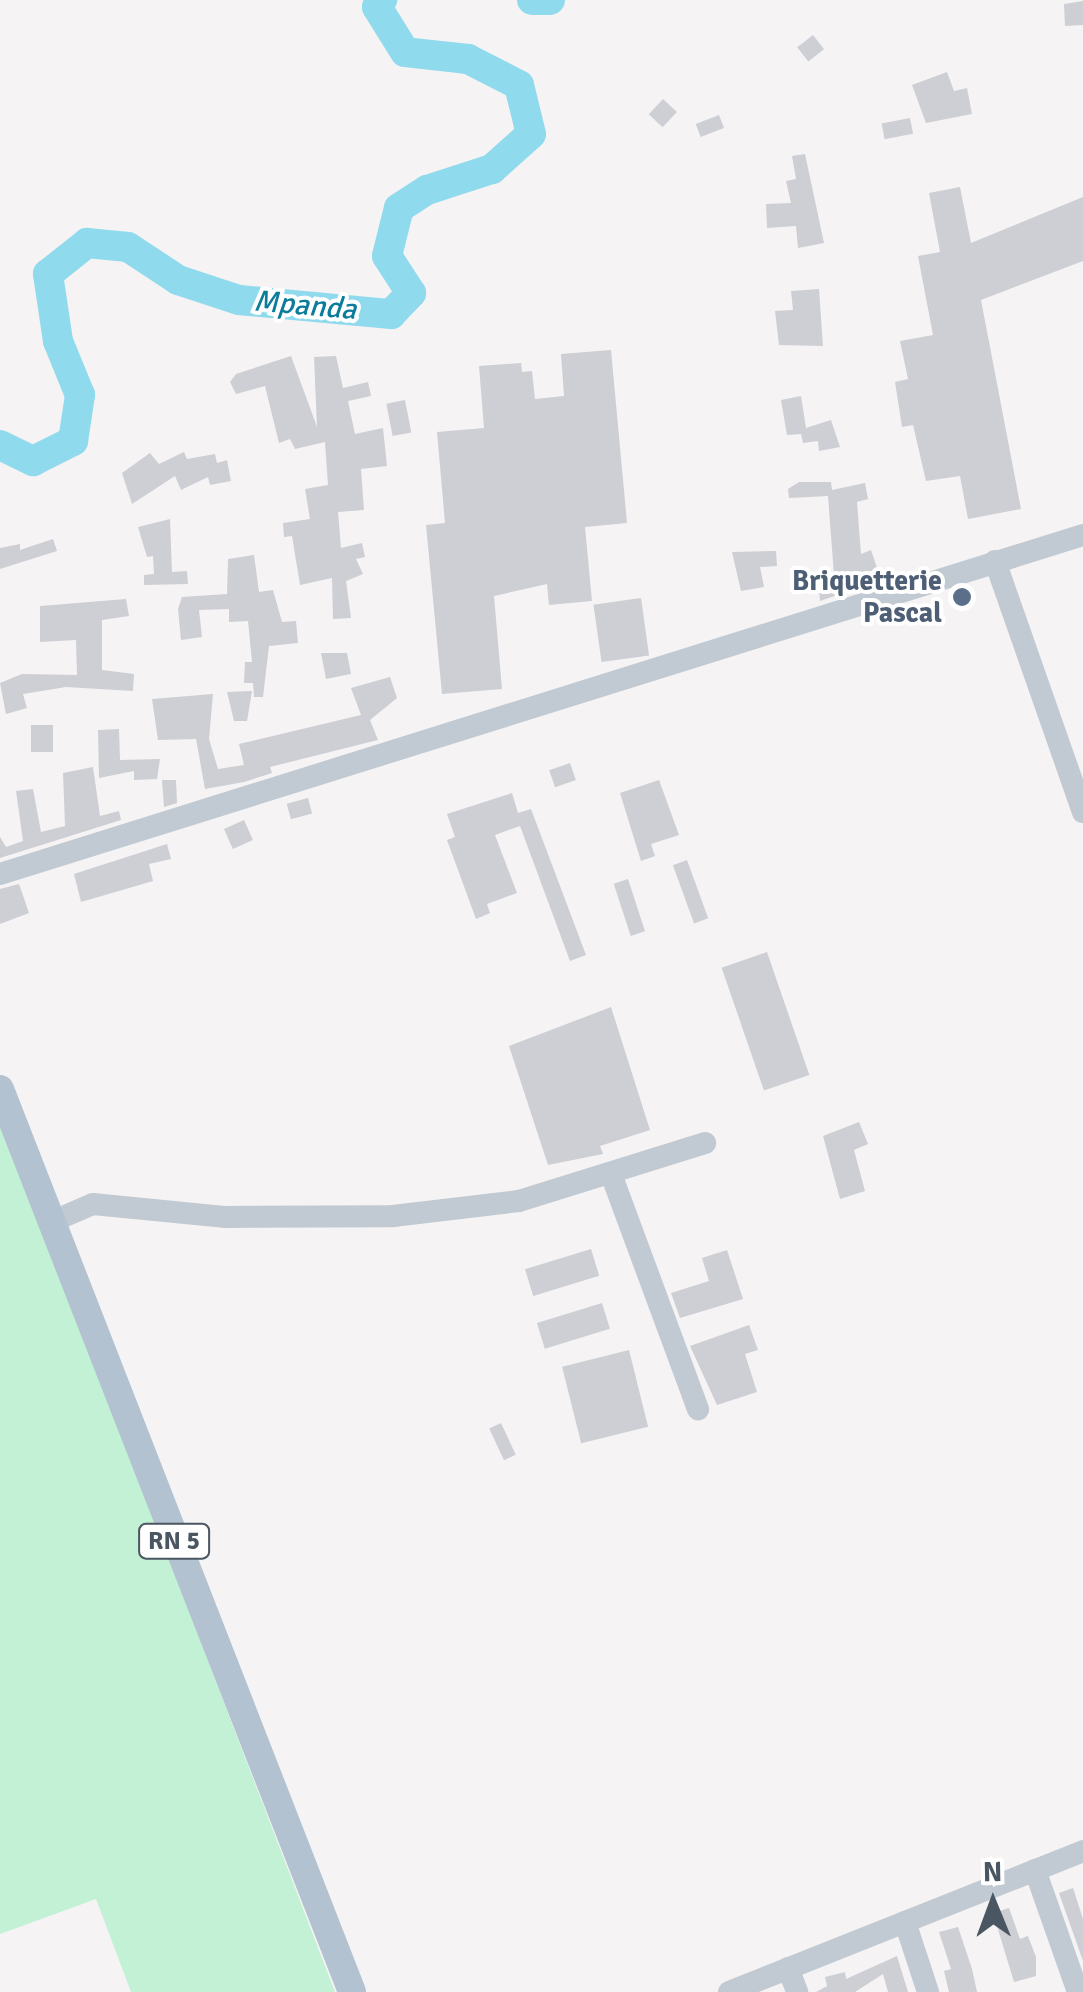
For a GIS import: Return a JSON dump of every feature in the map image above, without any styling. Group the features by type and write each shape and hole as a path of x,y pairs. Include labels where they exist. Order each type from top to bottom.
{"main road":[{"name":"RN 5","path":"0,1089 352,1992"}],"street":[{"path":"0,874 1083,535"},
{"path":"996,561 1083,812"},
{"path":"50,1223 93,1204 226,1218 393,1216 519,1201 705,1143"},
{"path":"611,1174 698,1409"},
{"path":"728,1992 1083,1851"},
{"path":"1036,1870 1078,1992"},
{"path":"905,1922 928,1992"},
{"path":"788,1968 797,1992"}],"green space":[{"path":"0,1119 335,1992 131,1992 96,1899 0,1934"}],"building":[{"path":"1083,1 1083,25 1065,26 1064,4"},
{"path":"813,35 824,49 808,61 797,47"},
{"path":"947,72 954,91 967,88 972,114 926,123 912,85"},
{"path":"663,99 677,112 663,127 649,114"},
{"path":"719,115 724,128 701,137 696,124"},
{"path":"910,118 913,134 885,139 882,124"},
{"path":"805,154 824,243 798,248 796,226 767,228 766,204 791,203 786,181 796,179 792,156"},
{"path":"960,187 971,243 1083,197 1083,261 981,300 1021,509 968,519 960,476 926,481 913,425 902,427 895,382 908,379 900,341 933,335 918,256 940,252 929,193"},
{"path":"819,289 823,346 779,345 775,311 793,310 791,291"},
{"path":"611,350 627,523 585,527 592,601 549,605 547,584 494,596 502,689 442,694 426,525 445,523 437,432 484,428 479,366 521,363 522,372 532,371 535,399 564,396 561,354"},
{"path":"291,356 317,427 314,357 336,356 343,388 368,382 371,396 348,401 355,434 383,428 387,466 361,469 364,510 338,512 341,548 362,543 365,557 356,559 363,574 346,581 351,618 333,619 332,578 300,585 292,536 284,537 283,523 310,519 305,489 328,485 325,442 295,449 290,439 279,443 265,386 236,394 230,382 236,374"},
{"path":"801,396 806,428 831,420 840,447 819,451 818,441 803,443 801,434 787,435 781,400"},
{"path":"405,400 411,432 393,436 386,404"},
{"path":"184,452 187,459 215,454 217,463 227,460 231,481 210,485 208,477 181,490 175,476 132,504 122,473 150,453 159,464"},
{"path":"799,482 831,482 832,490 865,483 868,499 857,502 861,554 871,550 881,580 820,601 818,577 834,575 828,496 789,498 788,489"},
{"path":"170,519 172,572 187,571 188,584 144,585 144,575 154,574 153,556 147,557 138,527"},
{"path":"53,539 57,551 0,569 0,548 20,544 20,550"},
{"path":"776,551 777,566 760,567 764,587 741,591 732,552"},
{"path":"254,555 259,592 273,590 282,622 296,621 298,643 269,646 263,697 254,697 253,683 244,683 245,662 252,662 248,621 229,622 229,609 199,610 202,637 181,640 178,609 182,597 227,594 228,559"},
{"path":"641,598 649,655 602,662 593,605"},
{"path":"126,599 129,616 102,620 102,670 134,674 133,691 66,687 23,694 27,708 6,714 0,683 22,674 77,675 76,640 40,642 40,606"},
{"path":"321,653 347,653 351,674 326,679"},
{"path":"390,677 397,698 370,720 378,740 270,767 272,773 244,782 205,789 196,739 158,740 152,699 213,694 209,739 218,769 244,765 239,744 361,715 351,688"},
{"path":"252,691 247,721 234,721 227,692"},
{"path":"31,725 53,725 53,752 31,752"},
{"path":"119,729 120,760 160,759 157,779 134,780 134,771 99,778 98,730"},
{"path":"570,763 576,780 555,787 549,770"},
{"path":"93,767 100,816 119,811 121,820 0,858 0,837 6,847 23,841 16,791 33,789 41,832 65,826 63,773"},
{"path":"162,780 176,780 177,803 164,807"},
{"path":"659,780 679,835 651,844 655,856 641,861 620,793"},
{"path":"512,793 518,813 531,809 586,955 570,961 520,826 495,835 517,893 487,904 490,913 476,919 447,840 455,837 447,814"},
{"path":"308,798 312,813 291,819 287,804"},
{"path":"244,820 253,840 233,849 224,829"},
{"path":"167,844 171,859 149,864 153,881 81,902 74,874"},
{"path":"687,860 708,918 694,923 673,865"},
{"path":"628,879 645,931 631,936 614,884"},
{"path":"19,884 29,913 0,924 0,889"},
{"path":"767,952 809,1075 764,1091 722,968"},
{"path":"611,1007 650,1130 600,1146 603,1154 548,1165 509,1046"},
{"path":"859,1122 868,1144 854,1150 865,1191 840,1199 823,1136"},
{"path":"591,1249 599,1276 533,1296 525,1269"},
{"path":"727,1250 743,1299 680,1318 671,1293 709,1281 702,1258"},
{"path":"602,1303 610,1329 545,1349 537,1323"},
{"path":"749,1325 758,1350 745,1354 757,1392 717,1405 690,1346"},
{"path":"629,1350 648,1427 581,1443 562,1367"},
{"path":"501,1423 516,1455 504,1460 489,1428"},
{"path":"1073,1888 1083,1919 1083,1961 1059,1893"},
{"path":"1009,1908 1020,1939 1028,1936 1036,1957 1036,1976 1014,1982 993,1913"},
{"path":"958,1927 977,1992 949,1992 944,1971 951,1969 939,1932"},
{"path":"897,1956 908,1992 888,1992 883,1974 855,1992 816,1992 827,1986 825,1977 845,1972 846,1979"}],"waterway":[{"name":"Mpanda","path":"0,445 33,461 73,441 80,395 58,341 48,274 87,243 128,247 178,280 239,300 391,314 411,293 387,256 399,208 427,190 492,169 531,134 519,85 468,59 405,52 377,7 382,0"},
{"name":"Mpanda","path":"532,0 550,0"}],"place":[{"name":"Briquetterie Pascal","path":"962,597"}]}
